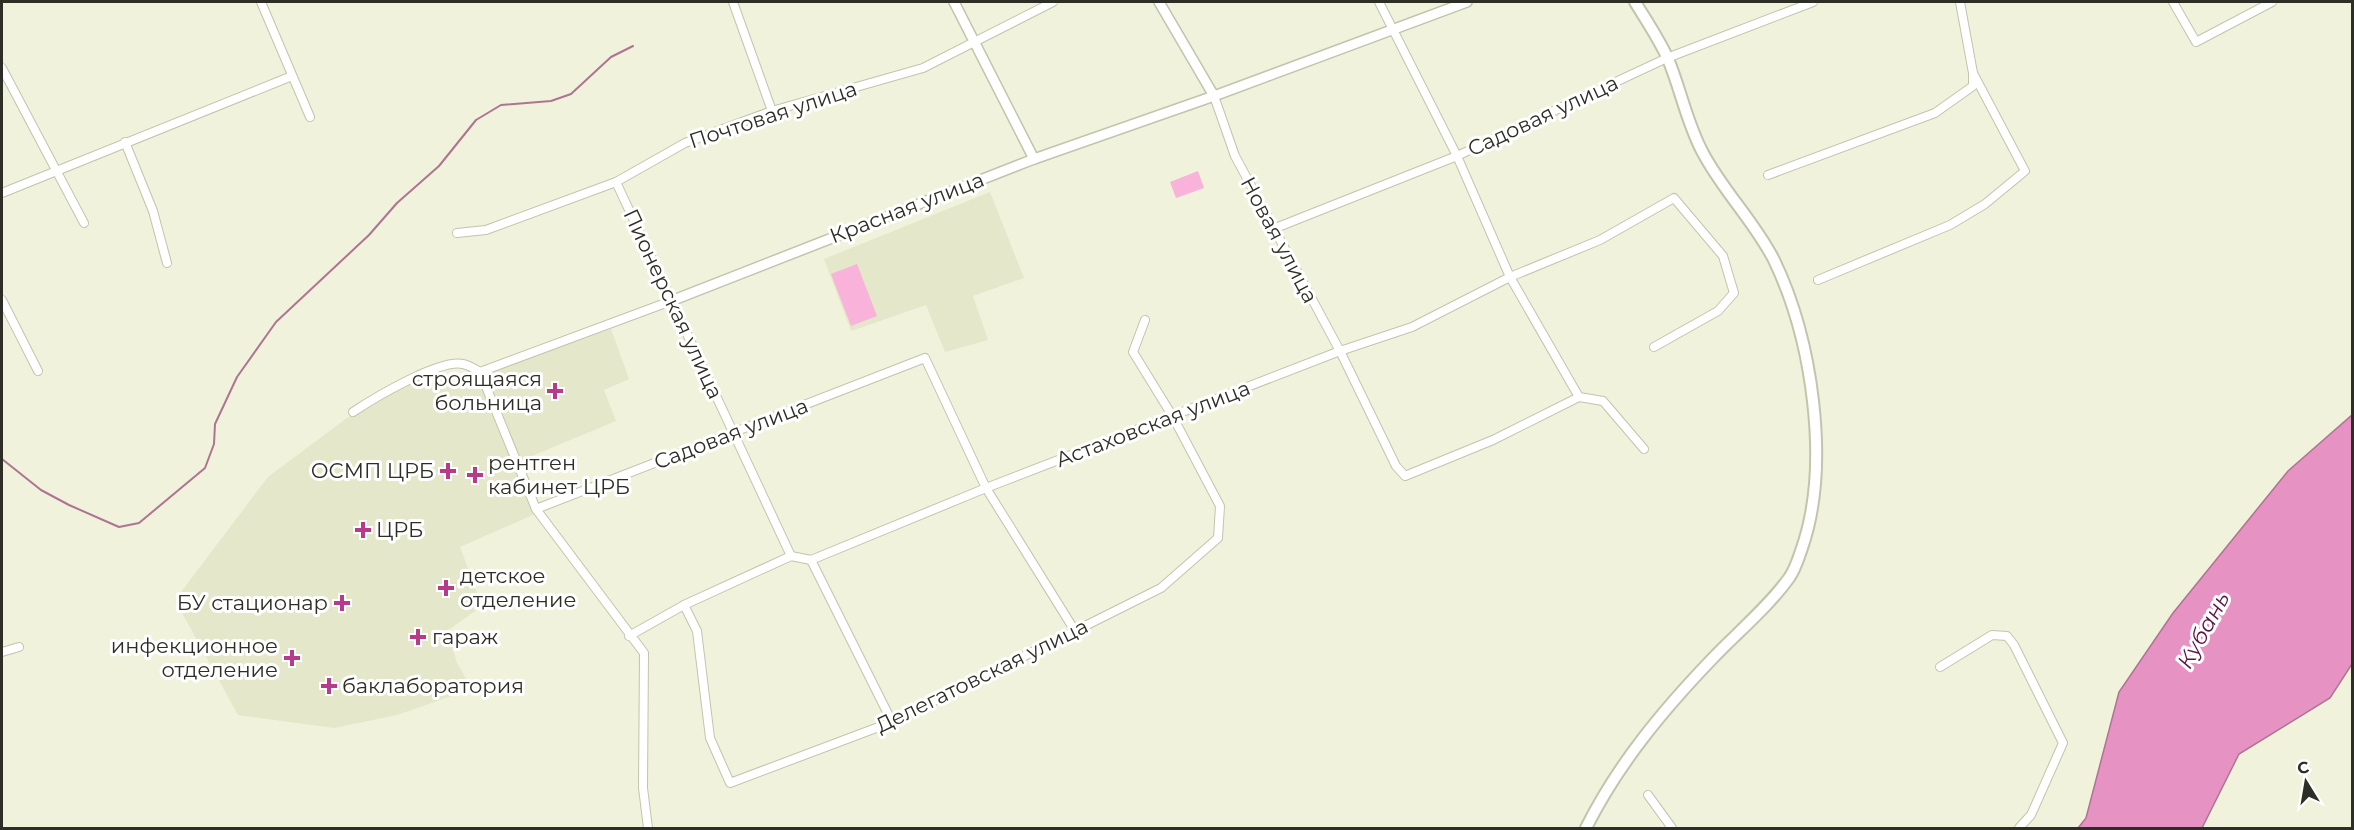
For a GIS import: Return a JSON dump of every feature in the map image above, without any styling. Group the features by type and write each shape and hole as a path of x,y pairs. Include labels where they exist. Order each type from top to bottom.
{"main road":[{"path":"1586,828 1624,762 1644,735 1685,687 1790,577 1809,528 1818,462 1817,430 1803,350 1789,295 1773,259 1701,151 1667,58 1635,2"}],"street":[{"path":"261,2 310,117"},
{"path":"733,2 772,111"},
{"path":"954,2 976,41 1034,159"},
{"name":"Почтовая улица","path":"457,233 486,230 616,183 685,142 772,111 923,68 1006,23 1053,2"},
{"name":"Новая улица","path":"1159,2 1214,96 1235,156 1340,351 1396,466 1405,476 1493,440 1579,397"},
{"path":"1379,2 1457,156 1510,277 1579,397 1603,401 1644,449"},
{"name":"Красная улица","path":"480,372 671,301 1034,159 1214,96 1467,2"},
{"name":"Садовая улица","path":"1273,229 1457,156 1667,58 1813,2"},
{"path":"1768,175 1935,113 1973,86 1973,73 1960,2"},
{"path":"2173,2 2196,42 2272,2"},
{"path":"2,68 84,224"},
{"path":"1818,280 1950,225 1985,204 2025,171 1973,73"},
{"path":"2,193 56,169 292,76"},
{"path":"125,142 153,211 167,263"},
{"name":"Пионерская улица","path":"616,183 791,556"},
{"name":"Астаховская улица","path":"811,560 986,488 1340,351 1412,327 1510,277 1600,240 1674,198 1723,256 1734,293 1718,311 1654,347"},
{"path":"2,300 38,371"},
{"path":"1145,320 1133,352 1173,417"},
{"name":"Садовая улица","path":"536,509 925,358 986,488"},
{"path":"353,412 382,392 450,364 464,364 480,372 536,509 629,636 644,653 643,788 648,828"},
{"name":"Делегатовская улица","path":"684,605 697,631 710,738 730,783 892,722 1161,588 1218,538 1220,506 1173,417"},
{"path":"986,488 1075,631"},
{"path":"629,636 684,605 791,556 811,560 892,722"},
{"path":"1940,667 1992,635 2007,636 2029,674 2063,743 2031,815 2019,828"},
{"path":"2,652 19,647"},
{"path":"1648,795 1672,828"}],"shaded area":[{"path":"1198,171 1204,188 1176,198 1170,182"},
{"path":"990,192 1024,278 973,296 988,340 945,352 926,305 851,331 824,259"},
{"path":"857,264 877,316 851,326 831,274"},
{"name":"ЦРБ","path":"611,329 629,379 604,390 616,421 520,461 535,514 460,547 482,606 447,631 457,663 472,689 397,715 334,728 238,715 175,600 268,477 347,418 395,390 430,377 451,388"}],"water":[{"name":"Кубань","path":"2352,415 2352,664 2330,698 2239,754 2202,828 2078,828 2086,818 2119,692 2173,613 2288,471"}],"waterway":[{"path":"2,459 41,490 69,505 119,527 139,523 205,468 214,444 215,424 237,377 276,322 369,235 397,203 439,166 476,120 501,105 551,101 571,94 611,57 633,46"}],"place":[{"name":"строящаяся больница","path":"555,391"},
{"name":"ОСМП ЦРБ","path":"448,471"},
{"name":"рентген кабинет ЦРБ","path":"475,475"},
{"name":"ЦРБ","path":"363,530"},
{"name":"детское отделение","path":"446,588"},
{"name":"БУ стационар","path":"342,603"},
{"name":"гараж","path":"418,637"},
{"name":"инфекционное отделение","path":"292,658"},
{"name":"баклаборатория","path":"329,686"}]}
